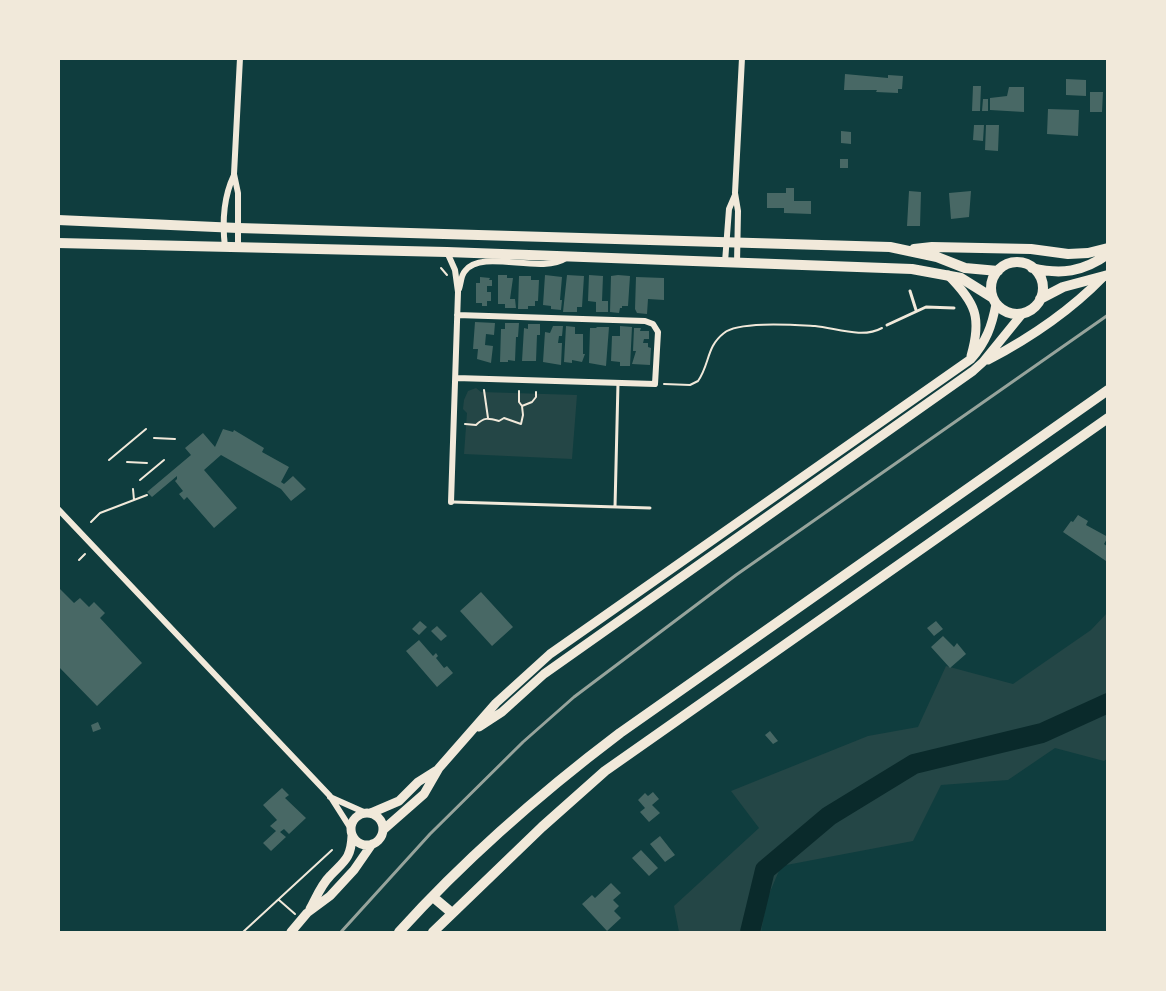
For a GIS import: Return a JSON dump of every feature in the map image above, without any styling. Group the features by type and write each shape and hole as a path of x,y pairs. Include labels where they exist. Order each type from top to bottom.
{"main road":[{"path":"58,220 223,228 890,247 937,257 965,268 998,271"},
{"path":"58,243 447,252 912,269 947,274 973,284 1008,312 1022,314"},
{"path":"908,250 932,247 972,247 1031,249 1068,254 1088,253 1107,248"},
{"path":"305,916 330,896 354,870 372,844 380,839 383,830 424,794 439,768 496,703 550,654 971,358 987,336 992,324 995,301 991,284 998,271 1004,266 1018,262 1056,273 1075,271 1096,263 1107,254"},
{"path":"983,362 1022,314 1036,306 1040,299 1041,279 1032,267"},
{"path":"947,274 966,294 976,313 976,340 971,358"},
{"path":"1040,299 1063,287 1105,276"},
{"path":"470,733 502,712 544,674 983,362 1015,346 1074,305 1105,276"},
{"path":"399,933 507,826 620,733 1107,390"},
{"path":"433,933 590,783 1107,418"},
{"path":"819,594 833,612"},
{"path":"291,933 305,916 330,876 346,860 351,851 353,819 399,801 418,782 439,768"},
{"path":"368,813 381,821 383,830"},
{"path":"352,832 363,844 372,844"},
{"path":"433,897 452,913"}],"street":[{"path":"238,248 238,193 234,174 240,58"},
{"path":"731,263 738,211 735,193 741,58"},
{"path":"225,247 223,228 226,191 234,174"},
{"path":"731,263 729,209 735,193"},
{"path":"447,252 455,270 458,292 451,502"},
{"path":"458,292 463,272 474,263 554,264 568,257"},
{"path":"456,378 655,384 658,332 656,326 649,322 458,315"},
{"path":"58,509 330,796 352,832"},
{"path":"330,796 368,813"}],"lane":[{"path":"910,291 916,310"},
{"path":"887,325 926,307 954,308"},
{"path":"615,507 618,383"},
{"path":"451,502 650,508"}],"path":[{"path":"441,268 447,275 447,280"},
{"path":"655,384 690,385 698,381 711,347 730,328 758,325 814,326 865,333 875,332 887,325"},
{"path":"484,390 488,418"},
{"path":"465,424 476,425 482,419 488,418 499,421 504,418 521,424 522,406 519,402 519,391"},
{"path":"522,406 532,402 536,397 536,392"},
{"path":"109,460 146,429"},
{"path":"154,438 175,439"},
{"path":"140,480 164,460"},
{"path":"127,462 147,463"},
{"path":"133,489 135,500"},
{"path":"91,522 100,513 147,495"},
{"path":"79,560 85,554"},
{"path":"243,933 332,850"},
{"path":"278,899 305,916"}],"shaded area":[{"path":"476,388 481,392 577,395 572,459 464,454 467,413 463,409 464,400 468,391"},
{"path":"1107,613 1108,758 1104,761 1055,748 1008,780 941,785 913,841 781,866 767,899 761,932 679,932 674,906 759,828 731,791 868,736 918,727 946,666 1013,684 1091,630"}],"building":[{"path":"845,74 888,78 888,75 903,76 902,89 898,89 898,93 876,92 877,90 844,90"},
{"path":"1066,79 1086,80 1086,96 1066,95"},
{"path":"973,86 981,86 980,111 972,111"},
{"path":"1009,87 1024,87 1024,112 990,110 990,98 1007,96"},
{"path":"1090,92 1103,92 1102,112 1090,112"},
{"path":"983,99 988,99 988,111 982,111"},
{"path":"1048,109 1079,110 1078,136 1047,134"},
{"path":"974,125 984,125 983,141 973,140"},
{"path":"986,125 999,125 998,151 985,150"},
{"path":"841,131 851,132 851,144 841,143"},
{"path":"840,159 848,159 848,168 840,168"},
{"path":"786,188 794,188 794,201 811,201 811,214 784,213 784,208 767,208 767,193 786,193"},
{"path":"909,191 921,192 920,226 907,226"},
{"path":"971,191 969,217 951,219 949,193"},
{"path":"498,275 513,278 510,299 515,299 516,308 505,308 505,304 498,304"},
{"path":"545,275 562,277 561,310 543,305"},
{"path":"567,275 584,276 582,307 577,307 577,312 563,312"},
{"path":"589,275 603,276 602,301 608,301 608,312 596,312 596,302 588,301"},
{"path":"519,276 531,276 531,280 539,280 538,301 535,301 535,306 528,306 528,309 518,309"},
{"path":"611,276 630,276 628,306 622,306 619,313 610,312"},
{"path":"480,277 492,280 492,286 487,286 487,292 491,292 491,301 487,301 487,306 476,303 476,283 480,283"},
{"path":"636,277 664,278 664,300 648,299 647,314 637,313 635,309"},
{"path":"475,322 495,323 494,335 486,334 485,345 493,346 491,363 477,359 478,349 473,349"},
{"path":"505,323 519,323 515,361 500,362 501,329 505,329"},
{"path":"528,324 540,324 540,335 537,335 536,361 522,361 524,328 528,329"},
{"path":"553,326 563,326 562,336 559,336 558,343 562,343 561,365 543,362 545,332 550,333"},
{"path":"566,326 575,327 575,334 583,334 583,354 585,354 582,362 572,360 572,363 564,362"},
{"path":"620,326 632,327 630,366 620,366 620,362 611,361 612,336 620,336"},
{"path":"609,327 606,366 589,363 590,328"},
{"path":"634,328 649,331 649,339 644,339 643,343 648,343 648,347 651,348 650,365 632,364 636,351 633,351"},
{"path":"223,429 233,432 234,430 264,448 262,452 289,467 281,482 284,484 293,476 306,489 291,501 281,489 221,455 204,470 237,508 214,528 187,497 184,500 179,494 183,491 175,481 177,476 152,497 147,492 191,455 185,448 203,433 215,447"},
{"path":"1078,515 1088,521 1086,525 1108,537 1104,544 1108,547 1106,561 1063,532"},
{"path":"58,587 74,603 80,598 89,607 94,602 105,613 100,618 142,663 97,706 58,666"},
{"path":"481,592 513,627 492,646 460,611"},
{"path":"420,621 427,627 419,635 412,629"},
{"path":"936,621 943,629 934,636 927,628"},
{"path":"437,626 447,636 441,641 431,631"},
{"path":"943,636 954,647 957,643 966,654 950,668 931,647"},
{"path":"419,640 433,656 436,653 438,656 436,658 444,668 447,666 453,673 437,687 406,651"},
{"path":"98,722 101,729 93,732 91,725"},
{"path":"770,731 778,741 773,744 765,735"},
{"path":"282,788 289,795 285,798 306,818 289,834 284,829 280,832 286,837 271,851 263,843 276,831 270,826 277,820 263,805"},
{"path":"653,792 659,799 652,805 660,813 649,822 640,812 645,808 638,800 645,793 648,796"},
{"path":"660,836 675,855 665,862 650,844"},
{"path":"641,850 658,868 649,876 632,858"},
{"path":"611,883 621,893 613,900 619,906 614,911 621,918 607,931 582,904 592,895 595,898"}],"waterway":[{"path":"750,932 765,870 829,816 914,764 1042,733 1108,703"}],"railway":[{"path":"341,932 430,834 523,742 574,697 736,575 1108,315"}]}
